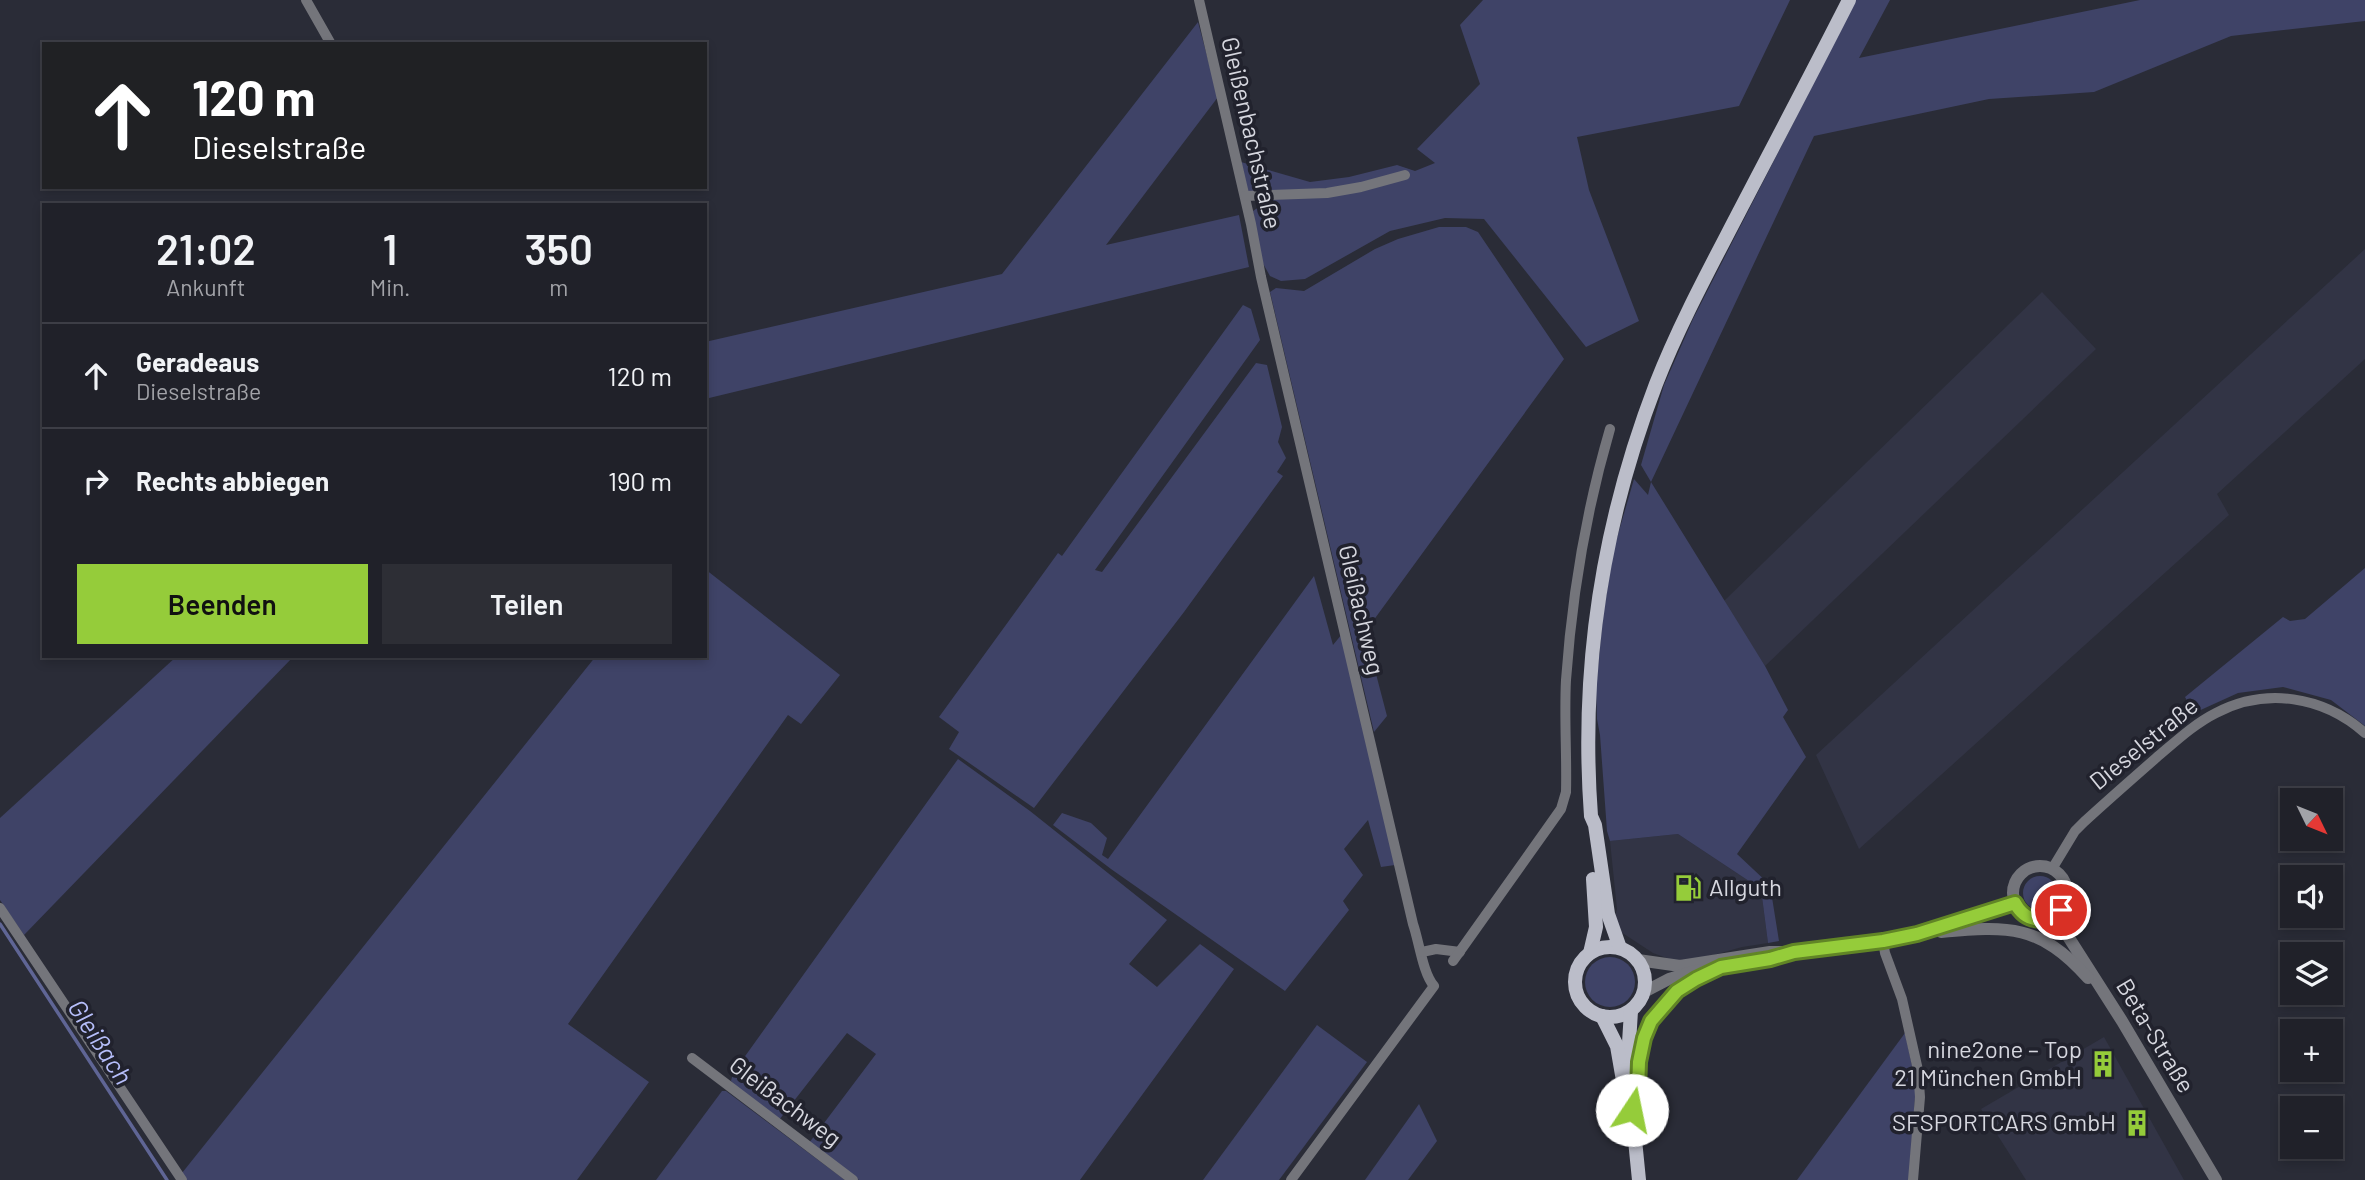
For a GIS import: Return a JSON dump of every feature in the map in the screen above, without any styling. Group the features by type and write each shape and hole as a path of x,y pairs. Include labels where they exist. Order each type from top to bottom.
{"main road":[{"path":"1620,948 1608,914 1595,825 1591,816 1588,733 1594,634 1604,565 1623,483 1657,382 1687,316 1849,0"},
{"path":"1590,953 1596,927 1587,827 1591,816"},
{"path":"1610,946 1620,948 1638,960 1644,970 1644,992 1631,1011 1617,1017 1602,1016 1590,1011 1580,1001 1576,989 1576,975 1581,963 1590,953 1610,946"},
{"path":"1631,1011 1629,1043 1639,1180"},
{"path":"1602,1016 1617,1046 1626,1100 1633,1104"}],"street":[{"path":"306,0 330,42"},
{"name":"Gleißenbachstraße","path":"1199,0 1261,277"},
{"path":"1245,197 1327,193 1405,175"},
{"name":"Gleißachweg","path":"1261,277 1413,924 1427,978 1434,986 1291,1180"},
{"path":"1422,952 1436,949 1457,956 1561,809 1566,792 1566,681 1579,560 1586,517 1610,429"},
{"name":"Dieselstraße","path":"2052,869 2084,822 2177,740 2217,712 2265,698 2292,698 2337,712 2365,733"},
{"path":"2036,866 2052,869 2064,880 2067,895 2061,910 2048,919 2032,919 2018,910 2014,887 2022,873 2036,866"},
{"path":"1638,960 1680,966 1769,952 1794,952 1883,941 1917,934 2015,903"},
{"path":"0,908 182,1180"},
{"name":"Beta-Straße","path":"2055,916 2216,1180"},
{"path":"1917,934 1977,929 2026,933 2060,951 2108,999"},
{"path":"1883,941 1902,999 1918,1070 1920,1097 1913,1180"},
{"path":"1644,992 1691,971 1770,959 1794,952"},
{"path":"1633,1104 1638,1091 1639,1062 1644,1038 1651,1021 1677,991 1721,967"},
{"name":"Gleißachweg","path":"692,1058 853,1180"}],"shaded area":[{"path":"1483,0 1790,0 1739,106 1577,137 1589,190 1639,321 1586,347 1484,219 1445,218 1390,231 1305,279 1281,281 1270,276 1261,260 1253,211 1266,202 1264,193 1248,192 1241,162 1310,182 1349,177 1397,165 1415,171 1435,163 1417,149 1480,84 1460,25"},
{"path":"1856,0 1890,0 1859,58 2140,0 2365,0 2365,21 2231,36 2094,92 1989,99 1814,136 1651,482 1641,465 1664,385 1693,319"},
{"path":"1198,22 1218,97 1106,245 1239,215 1249,267 707,399 707,342 1002,274"},
{"path":"1439,227 1466,227 1478,232 1564,359 1365,632 1387,716 1374,732 1270,292 1276,288 1304,291 1375,249"},
{"path":"2365,249 2365,359 2217,494 2229,515 1859,849 1816,755"},
{"path":"2042,292 2096,349 1765,666 1723,602"},
{"path":"1243,305 1251,309 1260,340 1095,570 1102,572 1256,363 1267,365 1282,427 1278,442 1286,458 1277,472 1283,476 1184,612 1034,808 949,749 959,732 939,717 1058,553 1062,556"},
{"path":"1634,479 1648,495 1651,482 1765,666 1788,710 1783,717 1806,757 1737,854 1770,885 1779,941 1768,943 1761,889 1678,834 1610,841 1607,831 1596,689 1603,615 1614,548"},
{"path":"2365,568 2365,726 2331,700 2283,687 2238,693 2194,713 2185,697 2283,617 2290,621 2305,619"},
{"path":"707,571 840,675 801,724 788,715 568,1024 649,1082 577,1180 186,1180 182,1173 594,658 707,658"},
{"path":"1314,576 1333,645 1342,634 1395,865 1381,867 1368,820 1344,849 1363,875 1343,901 1349,910 1285,991 1053,825 1062,813 1091,823 1107,838 1102,855 1108,859"},
{"path":"175,658 292,658 24,935 0,900 0,818"},
{"path":"958,759 1030,811 1167,920 1129,964 1157,987 1200,944 1234,969 1080,1180 859,1180 809,1143 876,1054 847,1033 779,1120 731,1081 733,1073"},
{"path":"1678,834 1761,889 1768,943 1696,960 1675,961 1653,953 1621,932 1615,916 1617,909 1610,841"},
{"path":"2040,876 2052,881 2057,893 2052,905 2040,910 2028,905 2023,893 2028,881"},
{"path":"1610,957 1627,965 1635,982 1627,999 1610,1007 1593,999 1585,982 1593,965"},
{"path":"1317,1025 1367,1062 1279,1180 1203,1180"},
{"path":"1905,1033 1916,1084 1909,1180 1797,1180"},
{"path":"2104,1037 2184,1180 2026,1180 1981,1109"},
{"path":"722,1091 726,1091 845,1180 656,1180"},
{"path":"1419,1104 1437,1141 1408,1180 1365,1180"}],"waterway":[{"name":"Gleißach","path":"0,924 167,1180"}],"place":[{"name":"Allguth","path":"1688,888"},
{"name":"nine2one – Top 21 München GmbH","path":"2103,1064"},
{"name":"SFSPORTCARS GmbH","path":"2137,1123"}],"route":[{"path":"1632,1110 1638,1091 1639,1062 1644,1038 1651,1021 1677,991 1721,967 1794,952 1917,934 2015,903 2018,910 2032,919 2048,919 2061,910"}]}
